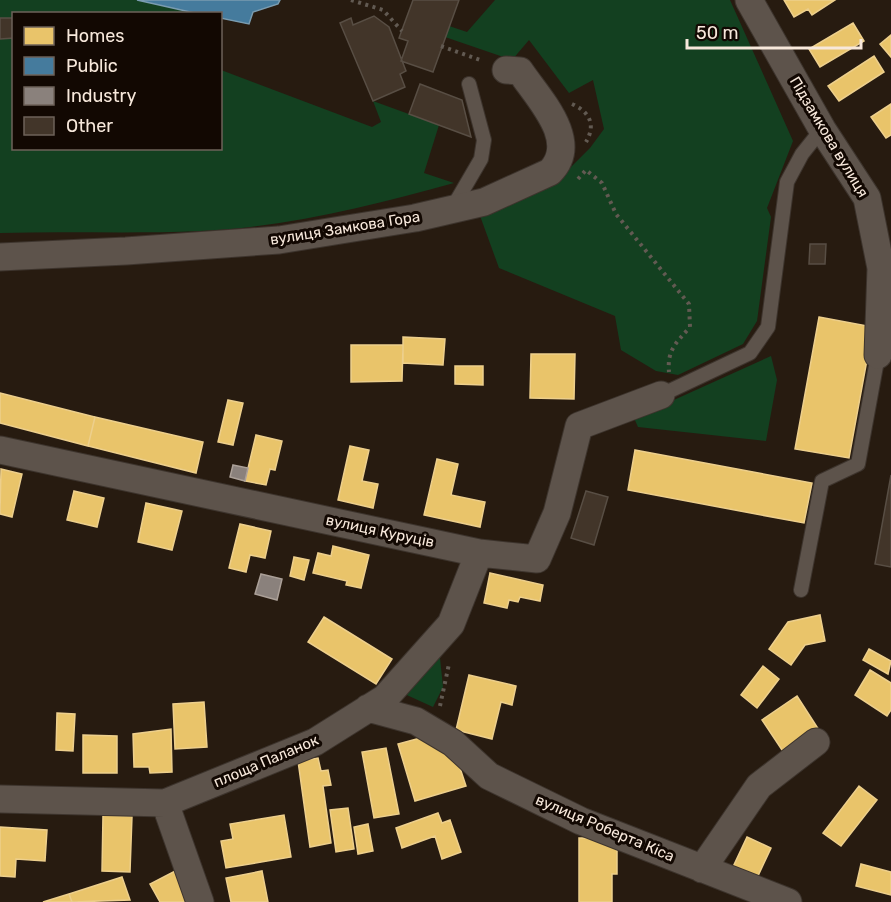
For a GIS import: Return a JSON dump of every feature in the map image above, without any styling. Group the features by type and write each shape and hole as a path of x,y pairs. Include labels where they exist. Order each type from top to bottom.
{"street":[{"name":"Підзамкова вулиця","path":"749,0 822,129 867,198 881,268 878,355"},
{"name":"вулиця Замкова Гора","path":"0,257 279,240 416,218 484,202 550,172 558,164 563,141 558,129 520,71 506,70"},
{"name":"вулиця Куруців","path":"0,450 479,553 537,560 557,513 579,426 667,393"},
{"name":"площа Паланок","path":"0,799 165,803 315,742 385,698 451,624 479,553"},
{"name":"вулиця Роберта Кіса","path":"368,708 416,722 453,742 489,776 580,821 788,902"},
{"path":"702,869 759,786 816,741"},
{"path":"165,803 200,902"}],"lane":[{"path":"452,209 481,159 484,140 469,84"},
{"path":"667,393 750,353 768,327 787,182 802,154 822,129"},
{"path":"801,590 822,481 858,464 878,355"}],"path":[{"path":"351,0 383,10 402,31"},
{"path":"441,46 506,70"},
{"path":"578,179 586,170 602,183 616,214 688,304 690,327 674,346 668,358 667,393"},
{"path":"429,729 444,698 449,667 451,624"}],"green space":[{"path":"0,0 137,0 193,12 12,12 12,18 0,18"},
{"path":"495,0 730,0 793,141 767,208 771,217 757,321 743,344 678,375 656,371 621,350 615,316 499,268 479,213 558,180 590,148 604,129 593,80 569,93 529,40 512,60 445,37 449,26 467,32"},
{"path":"12,38 12,150 222,150 222,70 372,127 381,122 373,101 439,125 424,173 454,183 328,214 231,229 175,232 0,233 0,39"},
{"path":"771,356 777,380 766,441 638,427 634,418"},
{"path":"439,648 443,687 433,707 398,691"}],"building: Homes":[{"path":"784,0 835,0 812,15 808,9 794,17"},
{"path":"853,23 864,41 820,67 809,49"},
{"path":"891,35 891,57 880,44"},
{"path":"874,56 884,72 839,101 828,86"},
{"path":"891,104 891,135 886,138 871,117"},
{"path":"819,317 873,327 849,458 795,449"},
{"path":"403,337 445,339 443,365 403,363"},
{"path":"351,345 403,345 402,381 351,382"},
{"path":"531,354 575,354 574,399 530,398"},
{"path":"455,366 483,366 483,385 455,384"},
{"path":"0,393 95,417 88,446 0,423"},
{"path":"228,400 243,403 233,445 218,442"},
{"path":"95,417 203,442 196,473 88,446"},
{"path":"256,435 282,441 275,470 270,469 266,485 245,481"},
{"path":"350,446 369,450 362,481 378,484 373,508 338,500"},
{"path":"635,450 812,483 804,523 628,490"},
{"path":"437,459 458,464 451,495 485,502 480,527 424,515"},
{"path":"1,469 22,474 12,517 0,514"},
{"path":"74,491 104,498 97,527 67,520"},
{"path":"146,503 182,511 172,550 138,542"},
{"path":"240,524 271,531 265,558 250,555 246,572 229,568"},
{"path":"333,546 369,555 361,588 346,585 347,581 313,573 318,553 331,556"},
{"path":"294,557 309,560 304,580 290,576"},
{"path":"490,573 543,585 540,601 520,597 518,602 509,600 507,608 484,603"},
{"path":"820,615 825,641 805,645 791,665 769,649 788,622"},
{"path":"324,617 392,659 376,684 308,642"},
{"path":"869,649 891,661 888,674 863,660"},
{"path":"763,666 779,679 757,708 741,695"},
{"path":"870,670 891,683 891,710 887,716 855,695"},
{"path":"469,675 516,686 512,705 501,702 492,739 456,730"},
{"path":"797,696 819,730 784,753 762,720"},
{"path":"204,702 207,747 175,749 173,704"},
{"path":"57,713 75,714 73,751 56,750"},
{"path":"171,729 172,772 150,773 149,767 134,767 133,734"},
{"path":"83,735 117,736 117,773 83,773"},
{"path":"431,735 459,765 466,786 415,801 398,744"},
{"path":"386,748 399,814 374,818 362,752"},
{"path":"318,758 321,771 328,770 331,785 323,786 331,843 310,847 298,761"},
{"path":"859,786 877,800 841,846 823,833"},
{"path":"348,808 354,849 336,852 330,810"},
{"path":"438,813 442,823 450,820 461,852 442,859 435,836 402,848 396,828"},
{"path":"103,815 132,816 130,872 102,871"},
{"path":"284,815 291,857 226,868 221,841 233,839 230,824"},
{"path":"368,824 373,851 358,854 354,827"},
{"path":"0,827 47,830 45,861 16,859 15,877 0,876"},
{"path":"747,837 771,848 757,878 733,867"},
{"path":"579,838 617,838 617,874 612,874 612,902 579,902"},
{"path":"861,864 891,872 891,895 856,886"},
{"path":"179,869 196,902 160,902 150,884"},
{"path":"262,871 268,902 231,902 226,878"},
{"path":"122,877 130,900 72,902 69,894"},
{"path":"69,894 72,902 43,902"}],"building: Public":[{"path":"137,0 280,0 278,4 253,12 249,24 222,18 222,12 190,12"}],"building: Industry":[{"path":"233,465 248,468 245,481 230,477"},
{"path":"261,574 282,579 277,600 255,594"}],"building: Other":[{"path":"413,0 459,0 433,72 401,61 408,41 399,38"},
{"path":"374,16 389,27 406,71 400,74 405,87 373,101 340,23 351,18 353,25"},
{"path":"0,18 12,18 12,38 0,39"},
{"path":"420,84 462,100 471,137 409,114"},
{"path":"810,244 826,244 825,264 809,264"},
{"path":"891,475 891,567 875,564"},
{"path":"586,491 608,497 594,545 571,538"}]}
